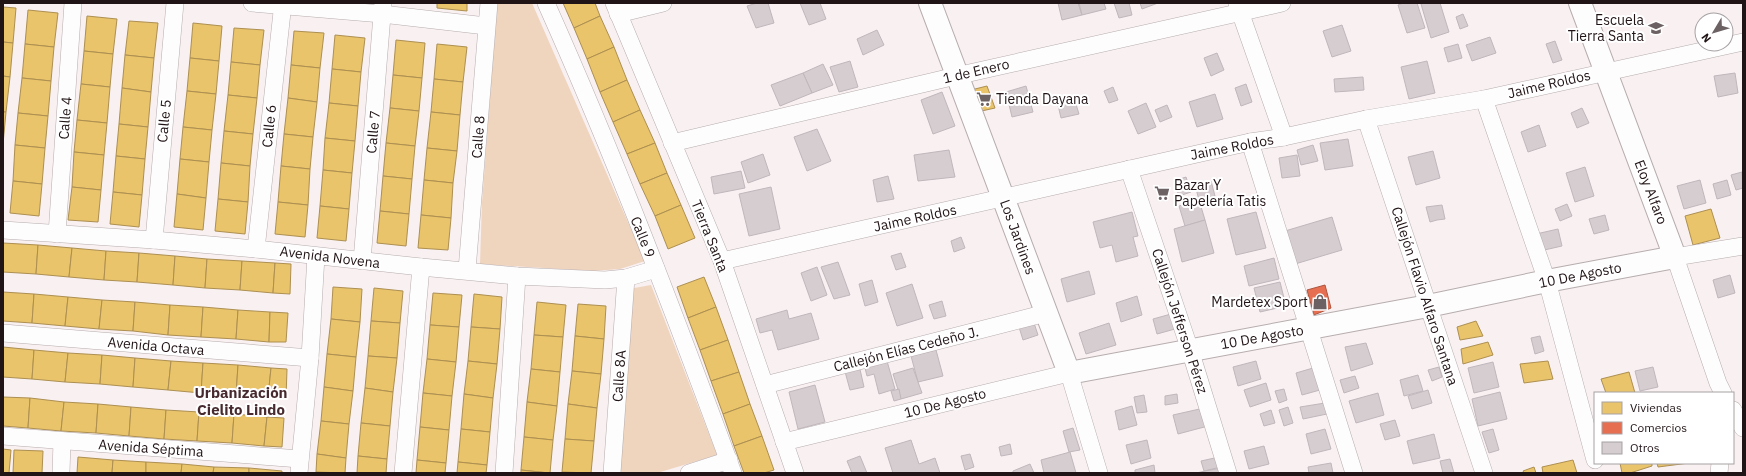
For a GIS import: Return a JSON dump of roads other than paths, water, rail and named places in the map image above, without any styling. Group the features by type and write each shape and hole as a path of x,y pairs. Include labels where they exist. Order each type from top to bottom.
{"street":[{"name":"Calle 4","path":"57,234 73,3"},
{"name":"Calle 5","path":"154,240 175,3"},
{"path":"252,3 383,8 486,26"},
{"name":"Calle 8","path":"467,270 488,3"},
{"name":"Calle 9","path":"546,3 573,62 656,269 731,466"},
{"path":"616,8 663,3"},
{"name":"Los Jardines","path":"930,3 956,76 1004,198 1069,373 1099,473"},
{"name":"1 de Enero","path":"672,143 956,76 1238,7 1282,3"},
{"name":"Eloy Alfaro","path":"1580,3 1675,257 1720,390"},
{"name":"Calle 6","path":"256,248 282,4"},
{"path":"1238,7 1284,137"},
{"name":"Calle 7","path":"362,261 383,8"},
{"name":"Tierra Santa","path":"616,8 722,261 795,473"},
{"name":"Jaime Roldos","path":"722,261 1250,142 1284,137 1366,118 1484,99 1606,71 1742,44"},
{"path":"1484,99 1548,280 1594,456"},
{"name":"Callejón Flavio Alfaro Santana","path":"1366,118 1484,473"},
{"path":"1250,142 1354,473"},
{"name":"Callejón Jefferson Pérez","path":"1129,169 1190,350 1228,473"},
{"name":"Avenida Novena","path":"3,230 256,248 421,268 467,270 517,276 605,280 626,278 656,269"},
{"name":"10 De Agosto","path":"784,442 1069,373 1428,306 1548,280 1743,246"},
{"path":"299,466 310,358 316,256"},
{"path":"403,473 421,268"},
{"path":"504,473 517,276"},
{"name":"Calle 8A","path":"612,473 626,278"},
{"name":"Callejón Elías Cedeño J.","path":"765,385 1046,313"},
{"name":"Avenida Octava","path":"3,333 310,358"},
{"path":"1734,412 1743,428"},
{"name":"Avenida Séptima","path":"3,436 299,466"},
{"path":"61,473 62,441"},
{"path":"689,473 731,466"}],"place":[{"name":"Escuela Tierra Santa","path":"1656,28"},
{"name":"Tienda Dayana","path":"984,99"},
{"name":"Bazar Y Papelería Tatis","path":"1162,193"},
{"name":"Mardetex Sport","path":"1320,302"}],"district":[{"name":"Urbanización Cielito Lindo","path":"241,402"}]}
